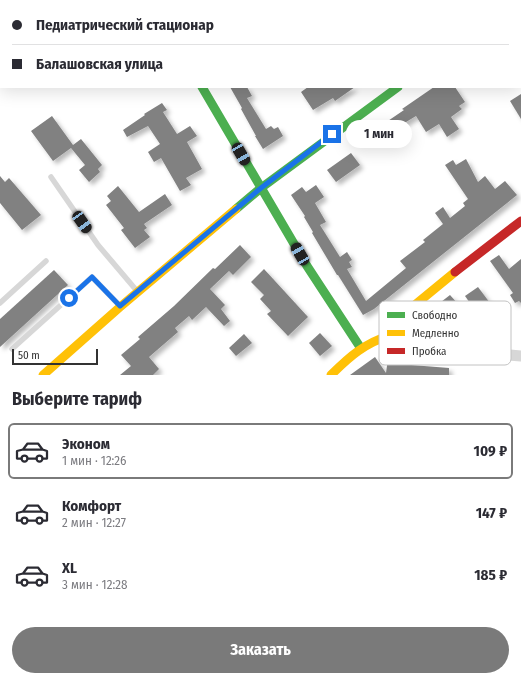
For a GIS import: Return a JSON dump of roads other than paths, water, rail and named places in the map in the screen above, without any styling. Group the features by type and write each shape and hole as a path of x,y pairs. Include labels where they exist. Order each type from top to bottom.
{"street":[{"path":"203,88 307,266 360,347"},
{"path":"379,88 385,96"},
{"path":"43,375 120,306 261,188 397,88"},
{"path":"420,301 521,221"},
{"path":"331,375 360,347 379,338"},
{"path":"511,355 521,356"}],"lane":[{"path":"51,177 98,245 138,292"},
{"path":"0,304 46,261"},
{"path":"12,349 92,277 120,306"}]}
